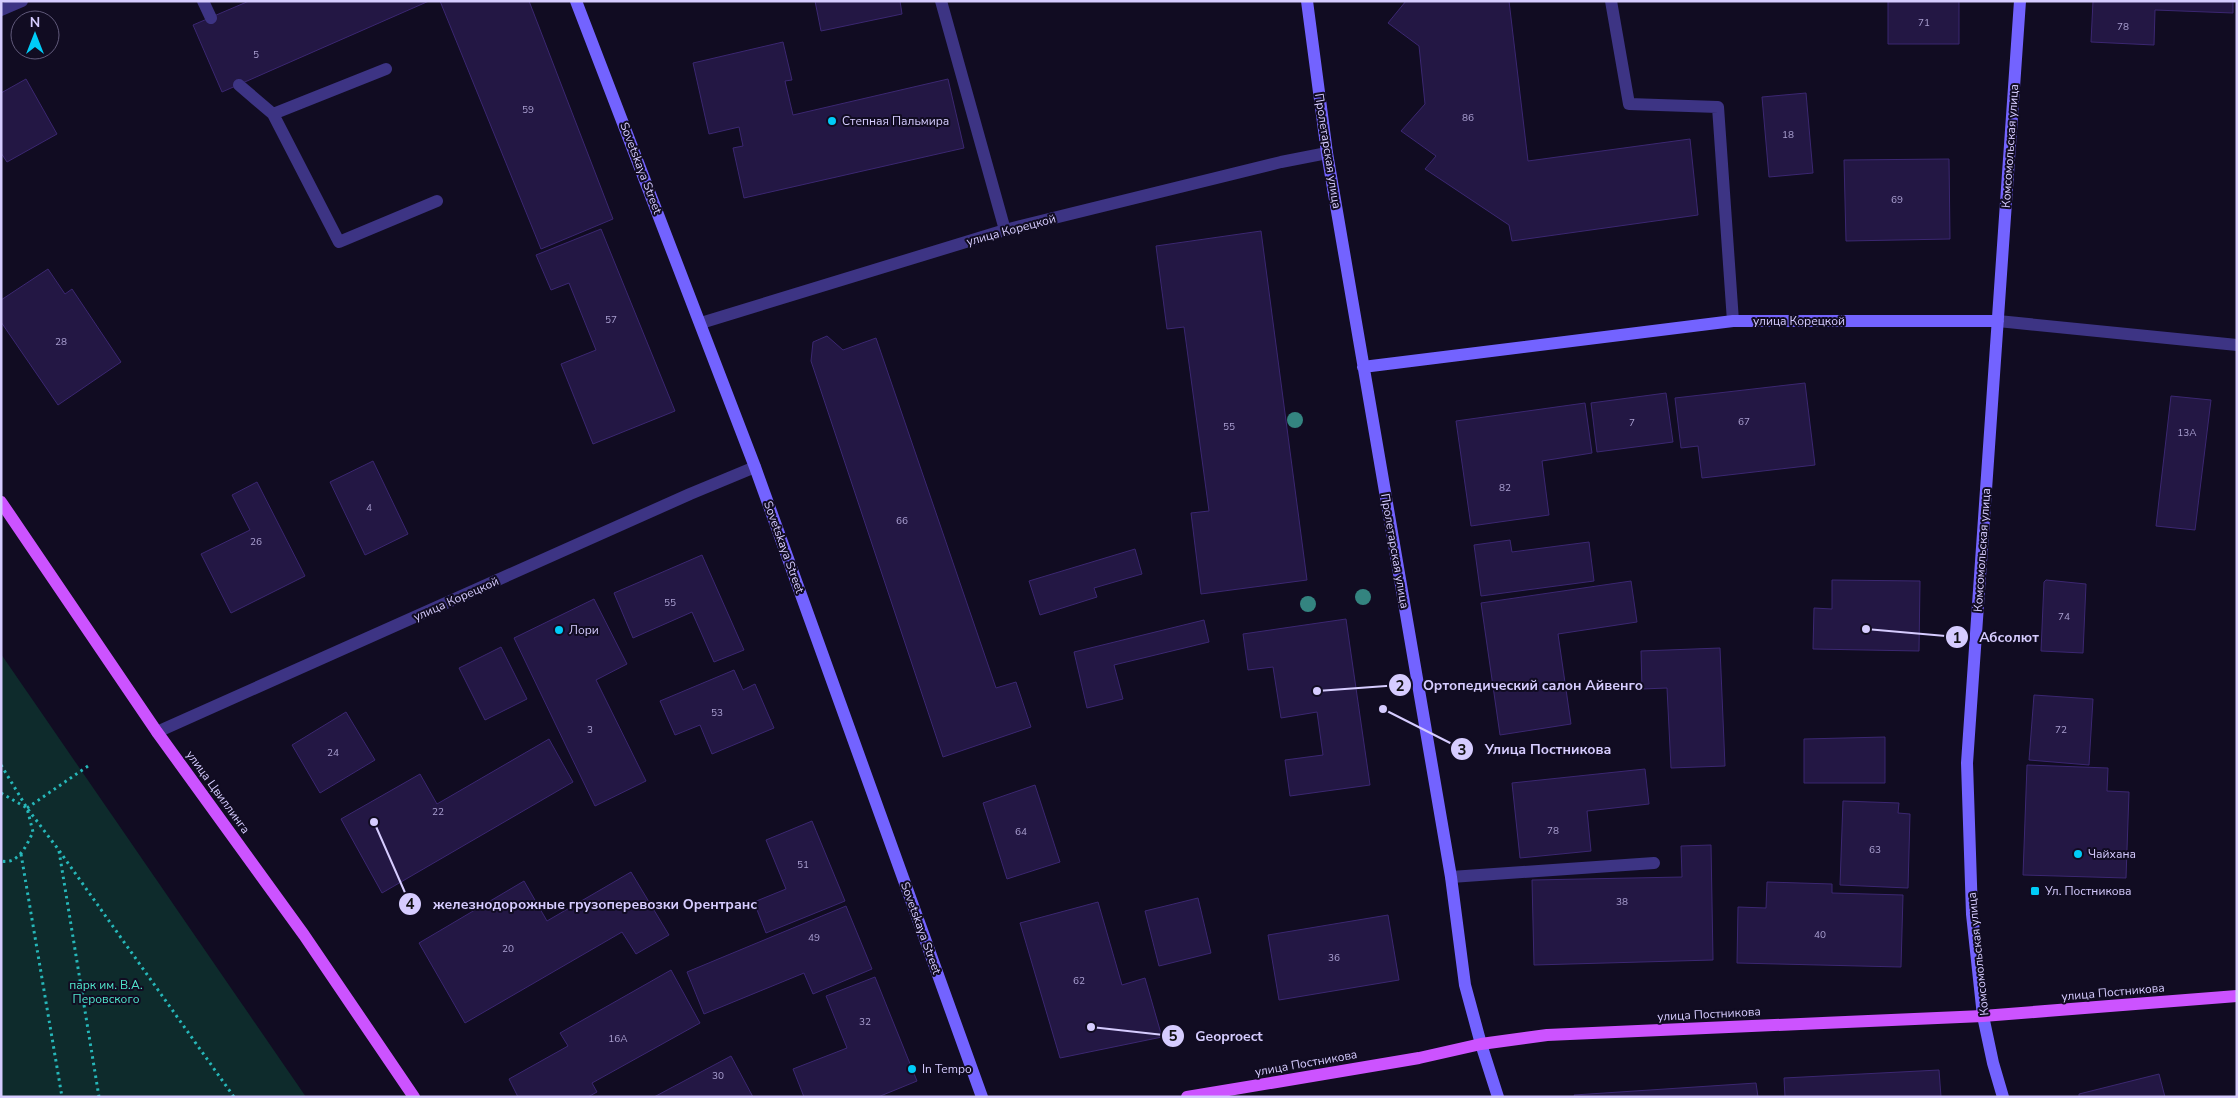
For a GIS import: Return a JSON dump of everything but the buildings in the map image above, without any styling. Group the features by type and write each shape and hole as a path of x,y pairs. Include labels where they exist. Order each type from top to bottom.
{"main road":[{"name":"Sovetskaya Street","path":"576,1 755,467 982,1097"},
{"name":"Пролетарская улица","path":"1307,1 1327,153 1451,877 1466,985 1480,1044 1498,1097"},
{"name":"Комсомольская улица","path":"2003,1097 1993,1064 1983,1016 1972,914 1967,763 2020,1"},
{"name":"улица Корецкой","path":"1363,367 1733,321 1998,321"},
{"name":"улица Цвиллинга","path":"1,502 157,732 304,935 414,1097"},
{"name":"улица Постникова","path":"1187,1097 1418,1058 1480,1044 1547,1035 1983,1016 2237,996"}],"street":[{"path":"1,10 22,1"},
{"path":"203,1 211,18"},
{"path":"941,1 1005,230"},
{"path":"1611,1 1629,104 1718,107 1733,321"},
{"path":"272,114 386,69"},
{"path":"239,85 272,114 340,242 437,201"},
{"name":"улица Корецкой","path":"701,323 1005,230 1281,162 1327,153"},
{"name":"улица Корецкой","path":"1998,321 2237,345"},
{"name":"улица Корецкой","path":"157,732 690,494 755,467"},
{"path":"1451,877 1654,863"}],"path":[{"path":"27,808 91,764"},
{"path":"1,765 27,808 58,848 234,1097"},
{"path":"1,793 27,808 33,832 21,854 6,862 1,861"},
{"path":"58,848 99,1097"},
{"path":"21,854 62,1097"}],"green space":[{"name":"парк им. В.А. Перовского","path":"1,654 306,1097 1,1097"}],"place":[{"name":"Степная Пальмира","path":"832,121"},
{"name":"Абсолют","path":"1866,629"},
{"name":"Лори","path":"559,630"},
{"name":"Ортопедический салон Айвенго","path":"1317,691"},
{"name":"Улица Постникова","path":"1383,709"},
{"name":"железнодорожные грузоперевозки Орентранс","path":"374,822"},
{"name":"Чайхана","path":"2078,854"},
{"name":"Ул. Постникова","path":"2035,891"},
{"name":"Geoproect","path":"1091,1027"},
{"name":"In Tempo","path":"912,1069"}]}
